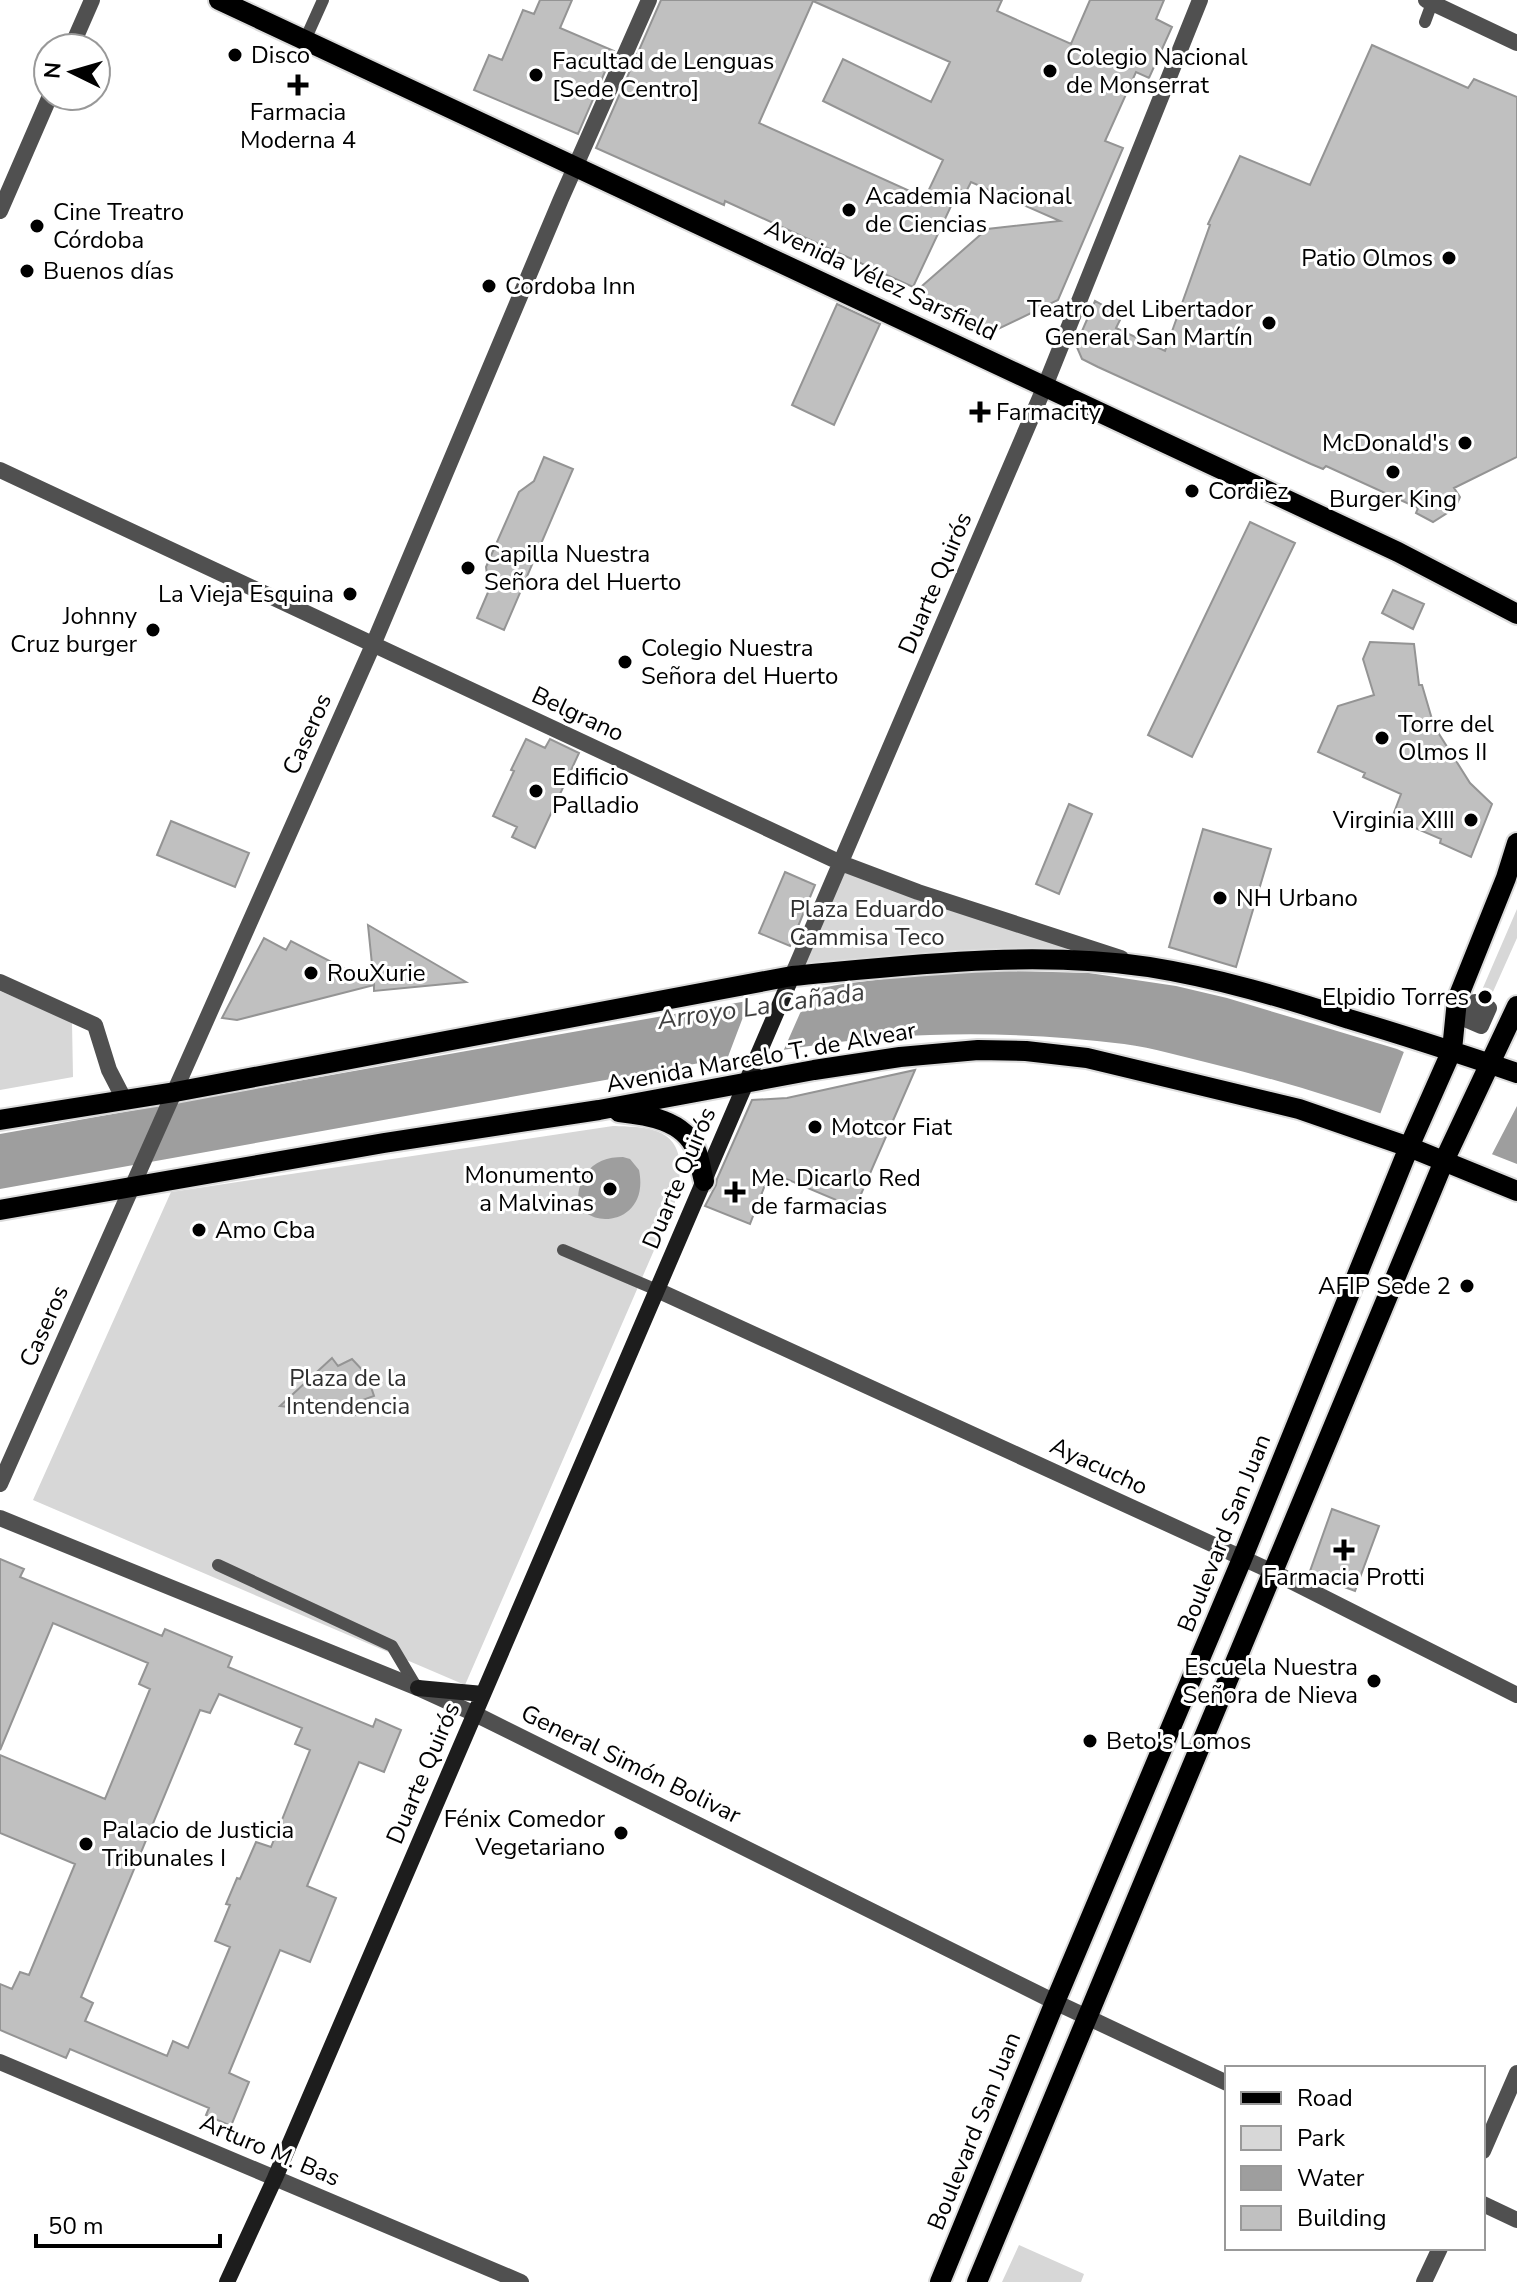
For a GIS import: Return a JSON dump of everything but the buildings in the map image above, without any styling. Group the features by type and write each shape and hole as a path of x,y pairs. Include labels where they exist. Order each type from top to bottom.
{"main road":[{"name":"Avenida Vélez Sarsfield","path":"219,0 1398,552 1517,614"},
{"name":"Boulevard San Juan","path":"940,2282 1242,1559 1409,1147 1452,1050 1457,1000 1517,843"},
{"path":"0,1120 175,1092 792,976 1008,959 1149,967 1262,991 1517,1073"},
{"name":"Duarte Quirós","path":"227,2282 275,2178 792,976"},
{"path":"977,2282 1444,1161 1517,1006"},
{"name":"Avenida Marcelo T. de Alvear","path":"0,1210 401,1140 599,1110 814,1070 900,1057 978,1050 1026,1051 1087,1058 1299,1109 1409,1147 1517,1191"},
{"path":"599,1110 642,1115 670,1123 688,1136 696,1150 704,1181"},
{"path":"418,1688 483,1694"}],"street":[{"path":"78,32 92,0"},
{"name":"Caseros","path":"0,1484 373,645 649,0"},
{"name":"Duarte Quirós","path":"792,976 1045,386 1200,0"},
{"path":"1429,1 1517,43"},
{"path":"0,211 43,112"},
{"name":"Belgrano","path":"0,470 841,863 918,892 1149,967"},
{"path":"0,982 95,1025 109,1070 125,1101"},
{"path":"1491,1064 1517,1060"},
{"name":"Ayacucho","path":"657,1290 1273,1572 1517,1695"},
{"name":"General Simón Bolivar","path":"0,1518 475,1714 1055,2002 1225,2082"},
{"name":"Arturo M. Bas","path":"0,2062 521,2282"},
{"path":"1485,2146 1517,2073"},
{"path":"1485,2205 1517,2220"},
{"path":"1424,2282 1439,2250"}],"lane":[{"path":"305,40 323,0"},
{"path":"1425,22 1429,1"},
{"path":"563,1250 657,1290"},
{"path":"218,1565 392,1646 418,1688"}],"green space":[{"name":"Plaza Eduardo Cammisa Teco","path":"841,863 1149,967 1069,961 792,976"},
{"path":"1517,909 1517,938 1492,994 1485,996 1482,990"},
{"path":"0,991 72,1022 73,1077 0,1090"},
{"name":"Plaza de la Intendencia","path":"613,1126 647,1128 666,1136 673,1143 680,1165 675,1202 465,1685 33,1500 171,1192"},
{"path":"1019,2245 1084,2274 1081,2282 1002,2282"}],"water":[{"name":"Arroyo La Cañada","path":"975,970 1089,973 1176,986 1227,998 1397,1049 1517,1101 1517,1164 1329,1096 1158,1050 1065,1038 948,1035 830,1043 733,1057 0,1189 0,1134 843,984"},
{"path":"623,1157 630,1159 639,1170 639,1192 632,1207 619,1216 605,1219 591,1216 581,1207 578,1194 585,1175 602,1161"}],"pier":[{"path":"812,986 782,1054 726,1062 751,996"},
{"path":"1405,1049 1517,1097 1517,1106 1490,1158 1379,1117"}],"place":[{"name":"Disco","path":"235,55"},
{"name":"Colegio Nacional de Monserrat","path":"1050,71"},
{"name":"Facultad de Lenguas [Sede Centro]","path":"536,75"},
{"name":"Farmacia Moderna 4","path":"298,85"},
{"name":"Academia Nacional de Ciencias","path":"849,210"},
{"name":"Cine Treatro Córdoba","path":"37,226"},
{"name":"Patio Olmos","path":"1449,258"},
{"name":"Buenos días","path":"27,271"},
{"name":"Cordoba Inn","path":"489,286"},
{"name":"Teatro del Libertador General San Martín","path":"1269,323"},
{"name":"Farmacity","path":"980,412"},
{"name":"McDonald's","path":"1465,443"},
{"name":"Burger King","path":"1393,472"},
{"name":"Cordiez","path":"1192,491"},
{"name":"Capilla Nuestra Señora del Huerto","path":"468,568"},
{"name":"La Vieja Esquina","path":"350,594"},
{"name":"Johnny Cruz burger","path":"153,630"},
{"name":"Colegio Nuestra Señora del Huerto","path":"625,662"},
{"name":"Torre del Olmos II","path":"1382,738"},
{"name":"Edificio Palladio","path":"536,791"},
{"name":"Virginia XIII","path":"1471,820"},
{"name":"NH Urbano","path":"1220,898"},
{"name":"RouXurie","path":"311,973"},
{"name":"Elpidio Torres","path":"1485,997"},
{"name":"Motcor Fiat","path":"815,1127"},
{"name":"Monumento a Malvinas","path":"610,1189"},
{"name":"Me. Dicarlo Red de farmacias","path":"735,1192"},
{"name":"Amo Cba","path":"199,1230"},
{"name":"AFIP Sede 2","path":"1467,1286"},
{"name":"Farmacia Protti","path":"1344,1550"},
{"name":"Escuela Nuestra Señora de Nieva","path":"1374,1681"},
{"name":"Beto's Lomos","path":"1090,1741"},
{"name":"Fénix Comedor Vegetariano","path":"621,1833"},
{"name":"Palacio de Justicia Tribunales I","path":"86,1844"}]}
